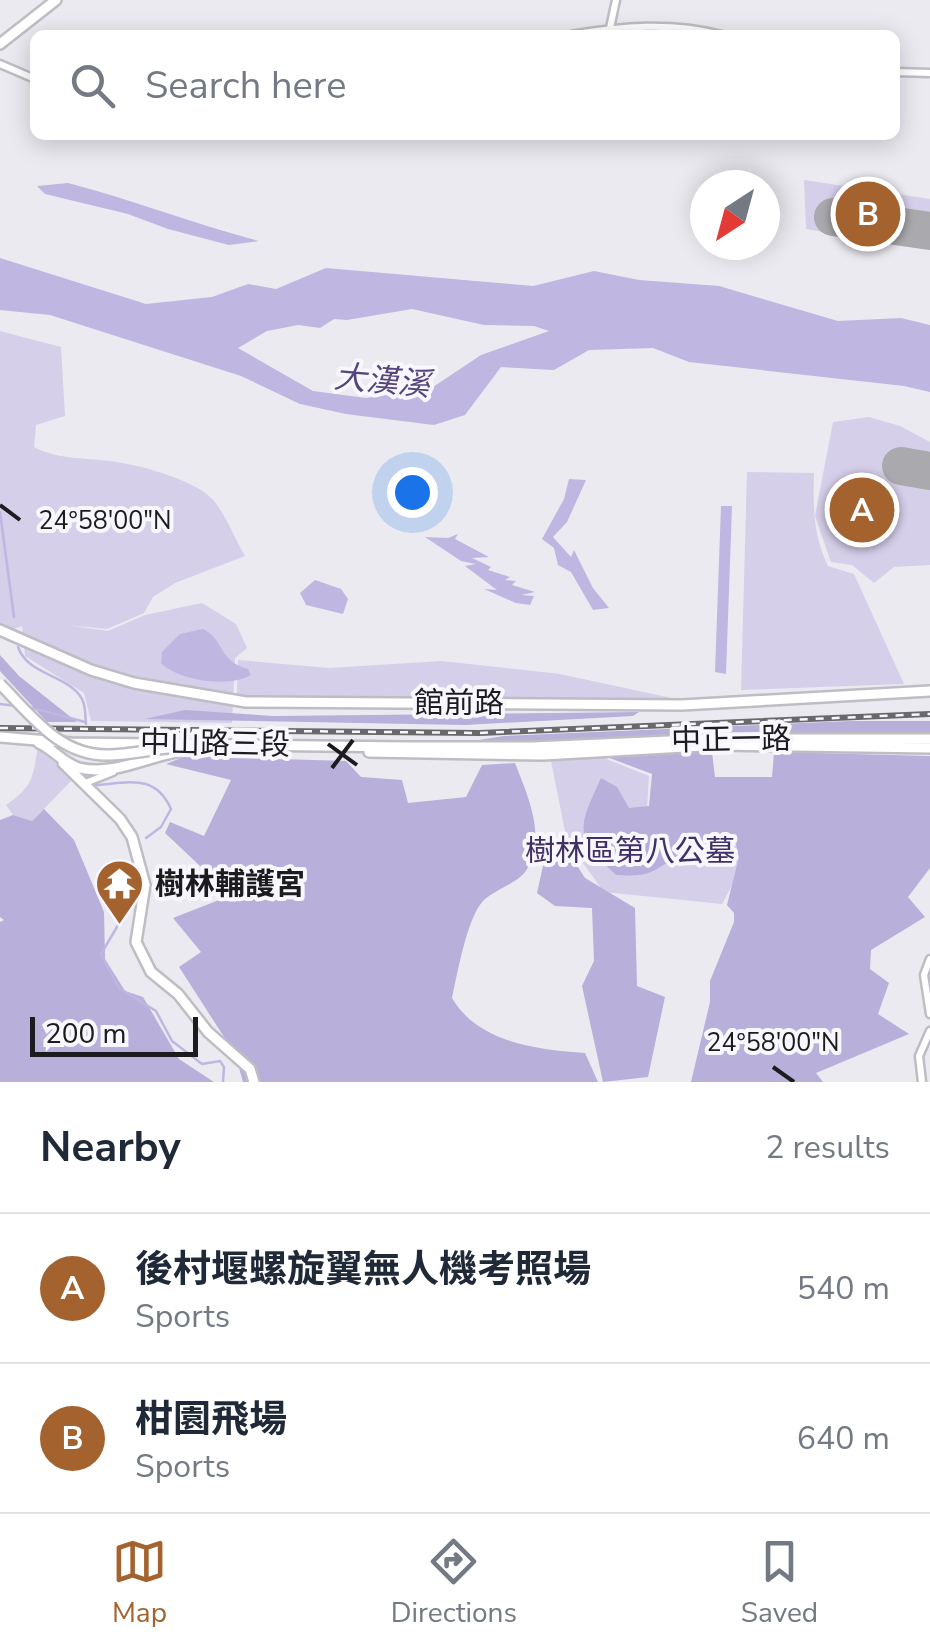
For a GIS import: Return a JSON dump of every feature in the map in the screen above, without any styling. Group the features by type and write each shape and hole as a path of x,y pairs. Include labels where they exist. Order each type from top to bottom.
{"main road":[{"path":"0,44 56,0"},
{"name":"館前路","path":"0,630 91,670 134,683 246,702 682,705 930,691"},
{"path":"0,684 54,738 76,751 111,756 182,747"},
{"name":"中山路三段","path":"0,736 182,747 543,755"},
{"name":"中山路三段","path":"17,738 42,744 69,764 84,769 132,765 182,747 532,747"},
{"name":"中正一路","path":"532,747 714,739 930,739"},
{"name":"中正一路","path":"543,755 720,745 930,748"},
{"path":"54,753 120,819 132,837 145,885 136,942 142,956 152,972 186,1002 208,1032 250,1070 254,1082"}],"street":[{"path":"610,28 616,0"},
{"path":"599,30 664,26 690,30"},
{"path":"0,64 30,77"},
{"path":"900,72 930,73"},
{"path":"82,784 132,765"},
{"path":"930,959 924,975 930,1014"},
{"path":"922,1082 919,1056 930,1031"}],"green space":[{"path":"804,180 930,199 930,249 806,229"},
{"path":"0,331 61,347 65,416 36,425 34,447 54,455 128,464 170,476 207,494 223,515 245,556 175,583 153,597 144,613 107,629 67,625 108,631 145,615 202,603 236,624 247,648 235,658 232,723 91,721 84,693 25,656 22,626 0,634"},
{"path":"869,417 900,426 930,442 930,565 894,567 874,583 852,565 831,562 815,516 833,422"},
{"path":"747,472 814,473 815,521 823,555 828,566 854,574 904,684 741,690"},
{"path":"0,655 19,676 77,722 47,722 0,671"},
{"path":"238,660 329,668 441,661 560,674 676,699 237,696"},
{"path":"185,710 273,716 639,712 633,716 465,725 145,719"},
{"path":"930,721 930,734 720,732 507,743 472,741 504,736"},
{"path":"38,746 72,780 32,821 13,815 6,805 22,793 30,780"},
{"path":"712,752 715,777 772,777 774,752 930,756 930,868 908,897 925,917 871,950 870,969 889,983 878,1014 909,1034 816,1073 823,1082 691,1082 710,1002 710,981 734,922 734,913 727,905 739,857 735,841 707,836 656,870 616,875 586,840 584,821 601,778 617,787 629,808 649,806 652,774 607,757"},
{"path":"186,756 346,761 361,777 402,780 408,803 466,797 482,765 515,763 533,815 533,856 523,874 477,909 463,947 452,998 463,1013 493,1034 530,1046 585,1053 598,1082 243,1082 235,1054 179,967 201,952 173,918 219,900 236,902 241,882 216,881 165,833 170,822 204,836 231,780 166,764"},
{"name":"樹林區第八公墓","path":"599,756 649,776 647,809 750,852 722,904 604,892 567,841 551,761"},
{"path":"44,809 74,840 104,912 105,959 125,991 143,997 179,1059 214,1082 0,1082 0,922 4,920 0,917 0,820 13,815 32,821"},
{"path":"549,839 564,846 585,878 635,908 637,986 665,997 648,1077 603,1082 582,986 594,961 592,908 555,906 537,893"}],"shaded area":[{"path":"68,183 259,241 229,245 45,194 37,186"},
{"path":"0,258 146,304 212,297 248,284 276,289 326,268 533,286 594,271 639,280 719,286 838,321 901,318 930,325 930,392 689,362 653,348 589,350 554,370 501,367 465,415 434,425 300,404 241,376 50,315 0,310","holes":["412,309 484,325 534,326 549,331 481,355 430,389 366,398 313,391 238,348 267,331 298,325 320,328 334,319"]},
{"path":"569,479 586,480 567,522 553,537 571,557 574,550 593,588 609,608 593,610 571,572 558,565 554,548 542,539 564,499"},
{"path":"721,506 732,506 726,674 715,672"},
{"path":"458,534 455,539 489,557 472,558 491,567 488,570 510,577 505,580 516,581 512,585 535,592 521,595 534,596 530,605 484,589 497,590 465,566 476,564 461,561 425,537 448,538"},
{"path":"315,580 341,589 348,599 343,614 306,605 300,593"},
{"path":"203,629 215,638 231,661 248,669 251,675 230,681 204,681 161,663 162,652 180,634"}],"waterway":[{"path":"0,512 14,617"},
{"path":"18,647 30,664 76,691 83,702 86,724"},
{"path":"0,704 17,706"},
{"path":"25,706 85,722"},
{"path":"96,785 130,782 157,790 171,809 161,827 146,838"},
{"path":"137,893 101,954 119,988 156,1011 172,1041 202,1064 220,1061 224,1067 223,1082"}],"runway":[{"path":"833,217 930,231"},
{"path":"901,466 930,471"}],"railway":[{"path":"0,728 479,733 930,714"}],"place":[{"name":"柑園飛場","path":"868,214"},
{"name":"後村堰螺旋翼無人機考照場","path":"862,510"},
{"name":"樹林輔護宮","path":"120,926"}],"water label":[{"name":"大漢溪","path":"382,381"}]}
